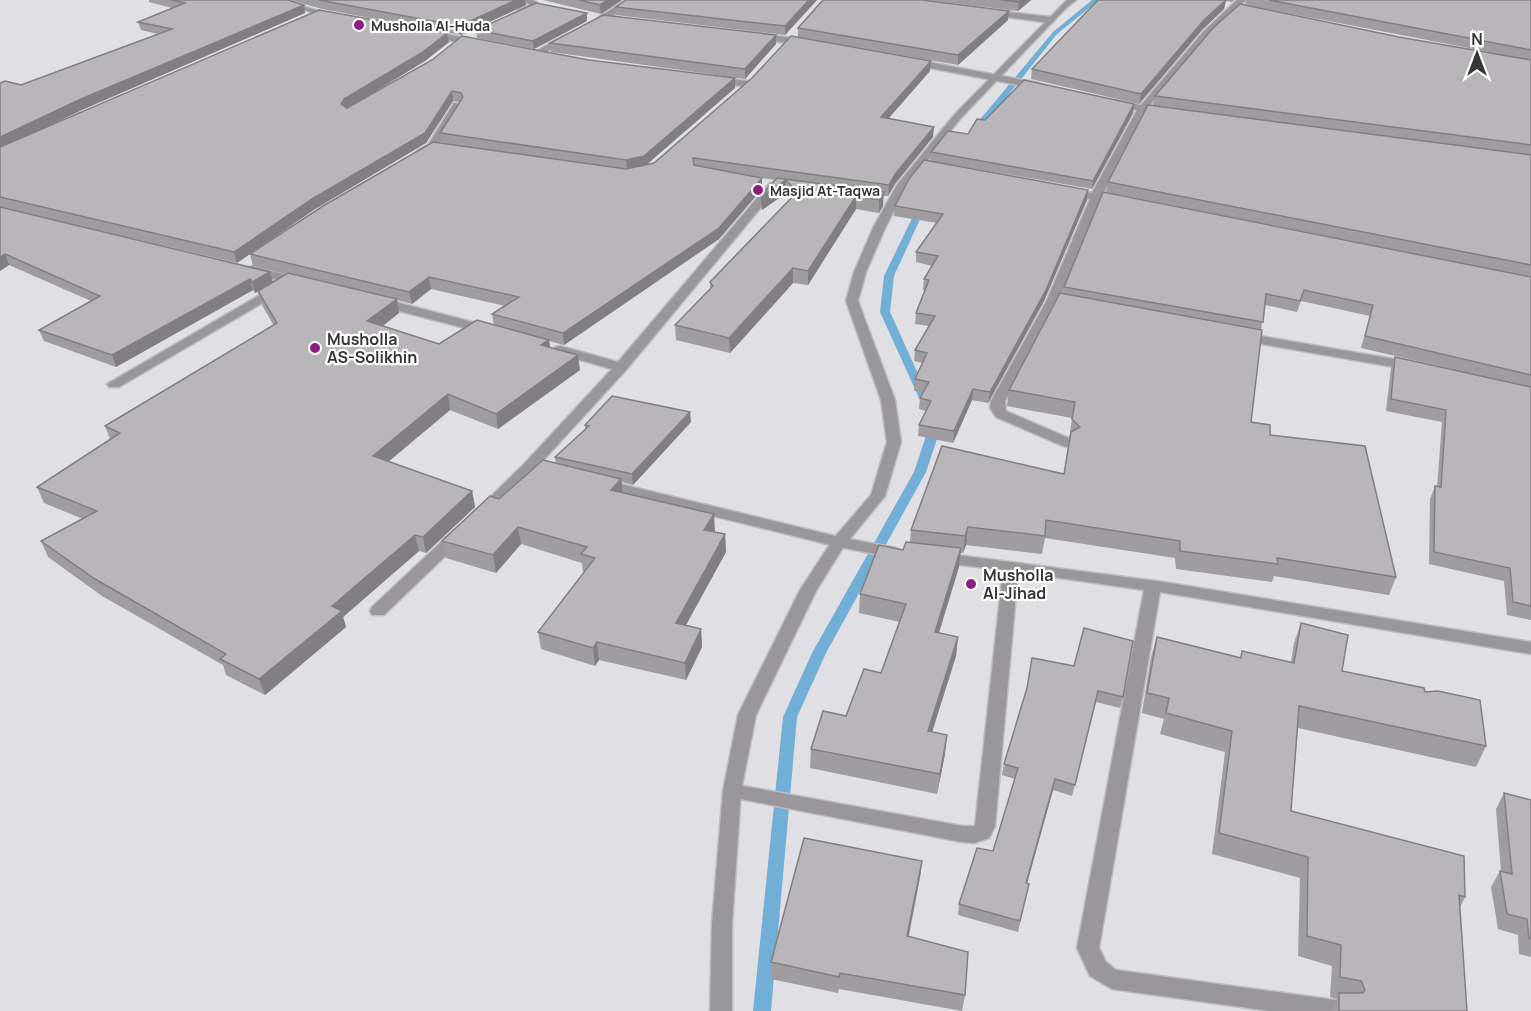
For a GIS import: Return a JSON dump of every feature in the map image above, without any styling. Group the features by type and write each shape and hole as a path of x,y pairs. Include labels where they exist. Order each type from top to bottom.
{"street":[{"path":"272,0 342,18"},
{"path":"527,0 547,7"},
{"path":"602,19 632,0"},
{"path":"721,1011 722,924 732,791 747,716 808,590 839,542 878,496 894,442 888,400 852,301 860,272 888,201 957,117 999,78 1072,0"},
{"path":"515,15 536,5"},
{"path":"1068,443 1001,414 998,401 1058,303 1096,197 1142,109 1175,68 1236,5"},
{"path":"981,11 1051,20"},
{"path":"309,18 320,13"},
{"path":"592,20 623,21"},
{"path":"418,32 457,43 482,44"},
{"path":"781,49 796,32"},
{"path":"535,54 573,34"},
{"path":"457,43 472,35"},
{"path":"743,35 812,44"},
{"path":"524,52 557,58"},
{"path":"903,61 1049,88"},
{"path":"740,91 756,75"},
{"path":"703,78 748,84"},
{"path":"1107,101 1142,109 1177,113"},
{"path":"413,158 438,148 457,105"},
{"path":"920,164 936,167"},
{"path":"378,611 530,467 621,367 768,184 789,187"},
{"path":"1062,191 1131,204"},
{"path":"251,261 241,267 313,285"},
{"path":"114,384 291,280"},
{"path":"368,299 500,334"},
{"path":"1230,335 1423,369"},
{"path":"544,346 621,367"},
{"path":"530,467 565,475"},
{"path":"588,480 888,552 1011,566 1153,587 1531,648"},
{"path":"732,791 962,834 974,835 982,832 985,826 1011,566"},
{"path":"1153,587 1088,948 1098,969 1112,980 1342,1011"}],"building":[{"path":"171,0 288,0 304,5 81,99 0,137 0,83 5,81 21,85 172,29 138,22 185,3"},
{"path":"319,0 516,0 459,26"},
{"path":"579,0 608,0 600,5"},
{"path":"626,0 809,0 785,26 616,7"},
{"path":"823,0 922,0 1009,11 958,55 798,28"},
{"path":"1098,0 1226,0 1204,20 1141,94 1032,69"},
{"path":"1269,0 1531,0 1531,50"},
{"path":"536,3 587,13 533,41 476,30"},
{"path":"1240,4 1399,37 1531,60 1531,145 1155,96 1214,27"},
{"path":"319,10 447,33 423,52 344,99 341,104 347,108 432,60 462,36 589,60 735,78 644,156 626,160 440,133 463,97 461,93 452,91 425,133 312,199 234,252 0,197 0,147"},
{"path":"603,15 776,35 745,69 550,43"},
{"path":"791,36 931,61 881,117 934,127 896,173 889,185 693,158 694,165 762,178 719,228 563,333 492,314 519,297 429,277 409,292 250,254 323,206 433,142 626,169 654,163 752,78"},
{"path":"1024,80 1134,104 1093,181 931,152 948,131 968,134 977,119 985,120"},
{"path":"1148,105 1531,155 1531,265 1108,182"},
{"path":"924,160 1088,190 1046,290 990,392 973,389 954,431 919,425 931,401 920,398 929,382 915,379 927,353 915,350 935,316 916,313 929,280 924,279 938,256 916,252 943,214 895,206 909,179"},
{"path":"777,178 884,192 879,200 856,196 808,271 793,268 729,338 675,325 713,286 710,282 797,192 786,180 761,196"},
{"path":"1103,192 1531,277 1531,375 1365,336 1373,305 1304,290 1300,301 1266,294 1263,322 1064,287"},
{"path":"0,207 270,272 252,282 250,279 112,355 39,330 100,296 5,254 0,257"},
{"path":"288,273 397,299 367,321 439,344 477,320 549,340 541,345 578,355 496,414 448,394 373,456 472,491 423,537 415,535 332,606 342,611 259,679 220,659 226,654 95,579 41,541 97,511 37,487 120,433 105,426 277,323 258,291"},
{"path":"1060,293 1262,330 1251,422 1270,425 1270,435 1365,446 1396,577 1277,558 1278,564 1180,551 1180,541 1046,520 1045,536 968,527 965,536 911,530 942,446 1064,474 1071,432 1080,427 1072,419 1075,402 1009,390"},
{"path":"1395,357 1531,387 1531,606 1513,602 1510,568 1434,552 1435,486 1441,487 1446,410 1391,399"},
{"path":"612,396 690,412 632,474 555,457 589,426 585,425"},
{"path":"543,460 621,479 611,490 714,514 704,530 725,534 676,623 701,629 685,663 597,642 593,648 538,632 595,558 581,554 587,547 518,527 493,555 442,541 490,496 499,499"},
{"path":"906,542 961,548 935,632 958,637 928,731 947,735 940,774 811,749 823,711 846,716 864,669 881,673 906,604 860,594 879,545 903,550"},
{"path":"1301,623 1348,635 1342,671 1424,688 1425,692 1438,691 1480,700 1486,746 1299,706 1291,811 1464,856 1465,897 1459,895 1467,1011 1339,1011 1339,993 1363,993 1365,990 1361,981 1340,977 1341,945 1307,936 1308,857 1219,833 1232,731 1166,713 1169,698 1147,693 1157,637 1241,658 1242,651 1294,663"},
{"path":"1084,628 1133,641 1123,697 1098,691 1075,785 1055,779 1026,883 1029,884 1020,921 959,904 977,848 993,851 1018,768 1004,764 1027,688 1032,658 1074,666"},
{"path":"1504,793 1531,800 1531,939 1527,919 1507,914 1500,871 1512,874"},
{"path":"804,838 922,861 907,936 968,952 965,995 840,973 839,977 771,962"}],"waterway":[{"path":"975,131 1055,33 1096,0"},
{"path":"922,206 889,276 885,312 929,409"},
{"path":"762,1011 790,717 819,653 920,472 936,424"}],"place":[{"name":"Musholla Al-Huda","path":"359,25"},
{"name":"Masjid At-Taqwa","path":"758,190"},
{"name":"Musholla AS-Solikhin","path":"315,348"},
{"name":"Musholla Al-Jihad","path":"971,584"}]}
